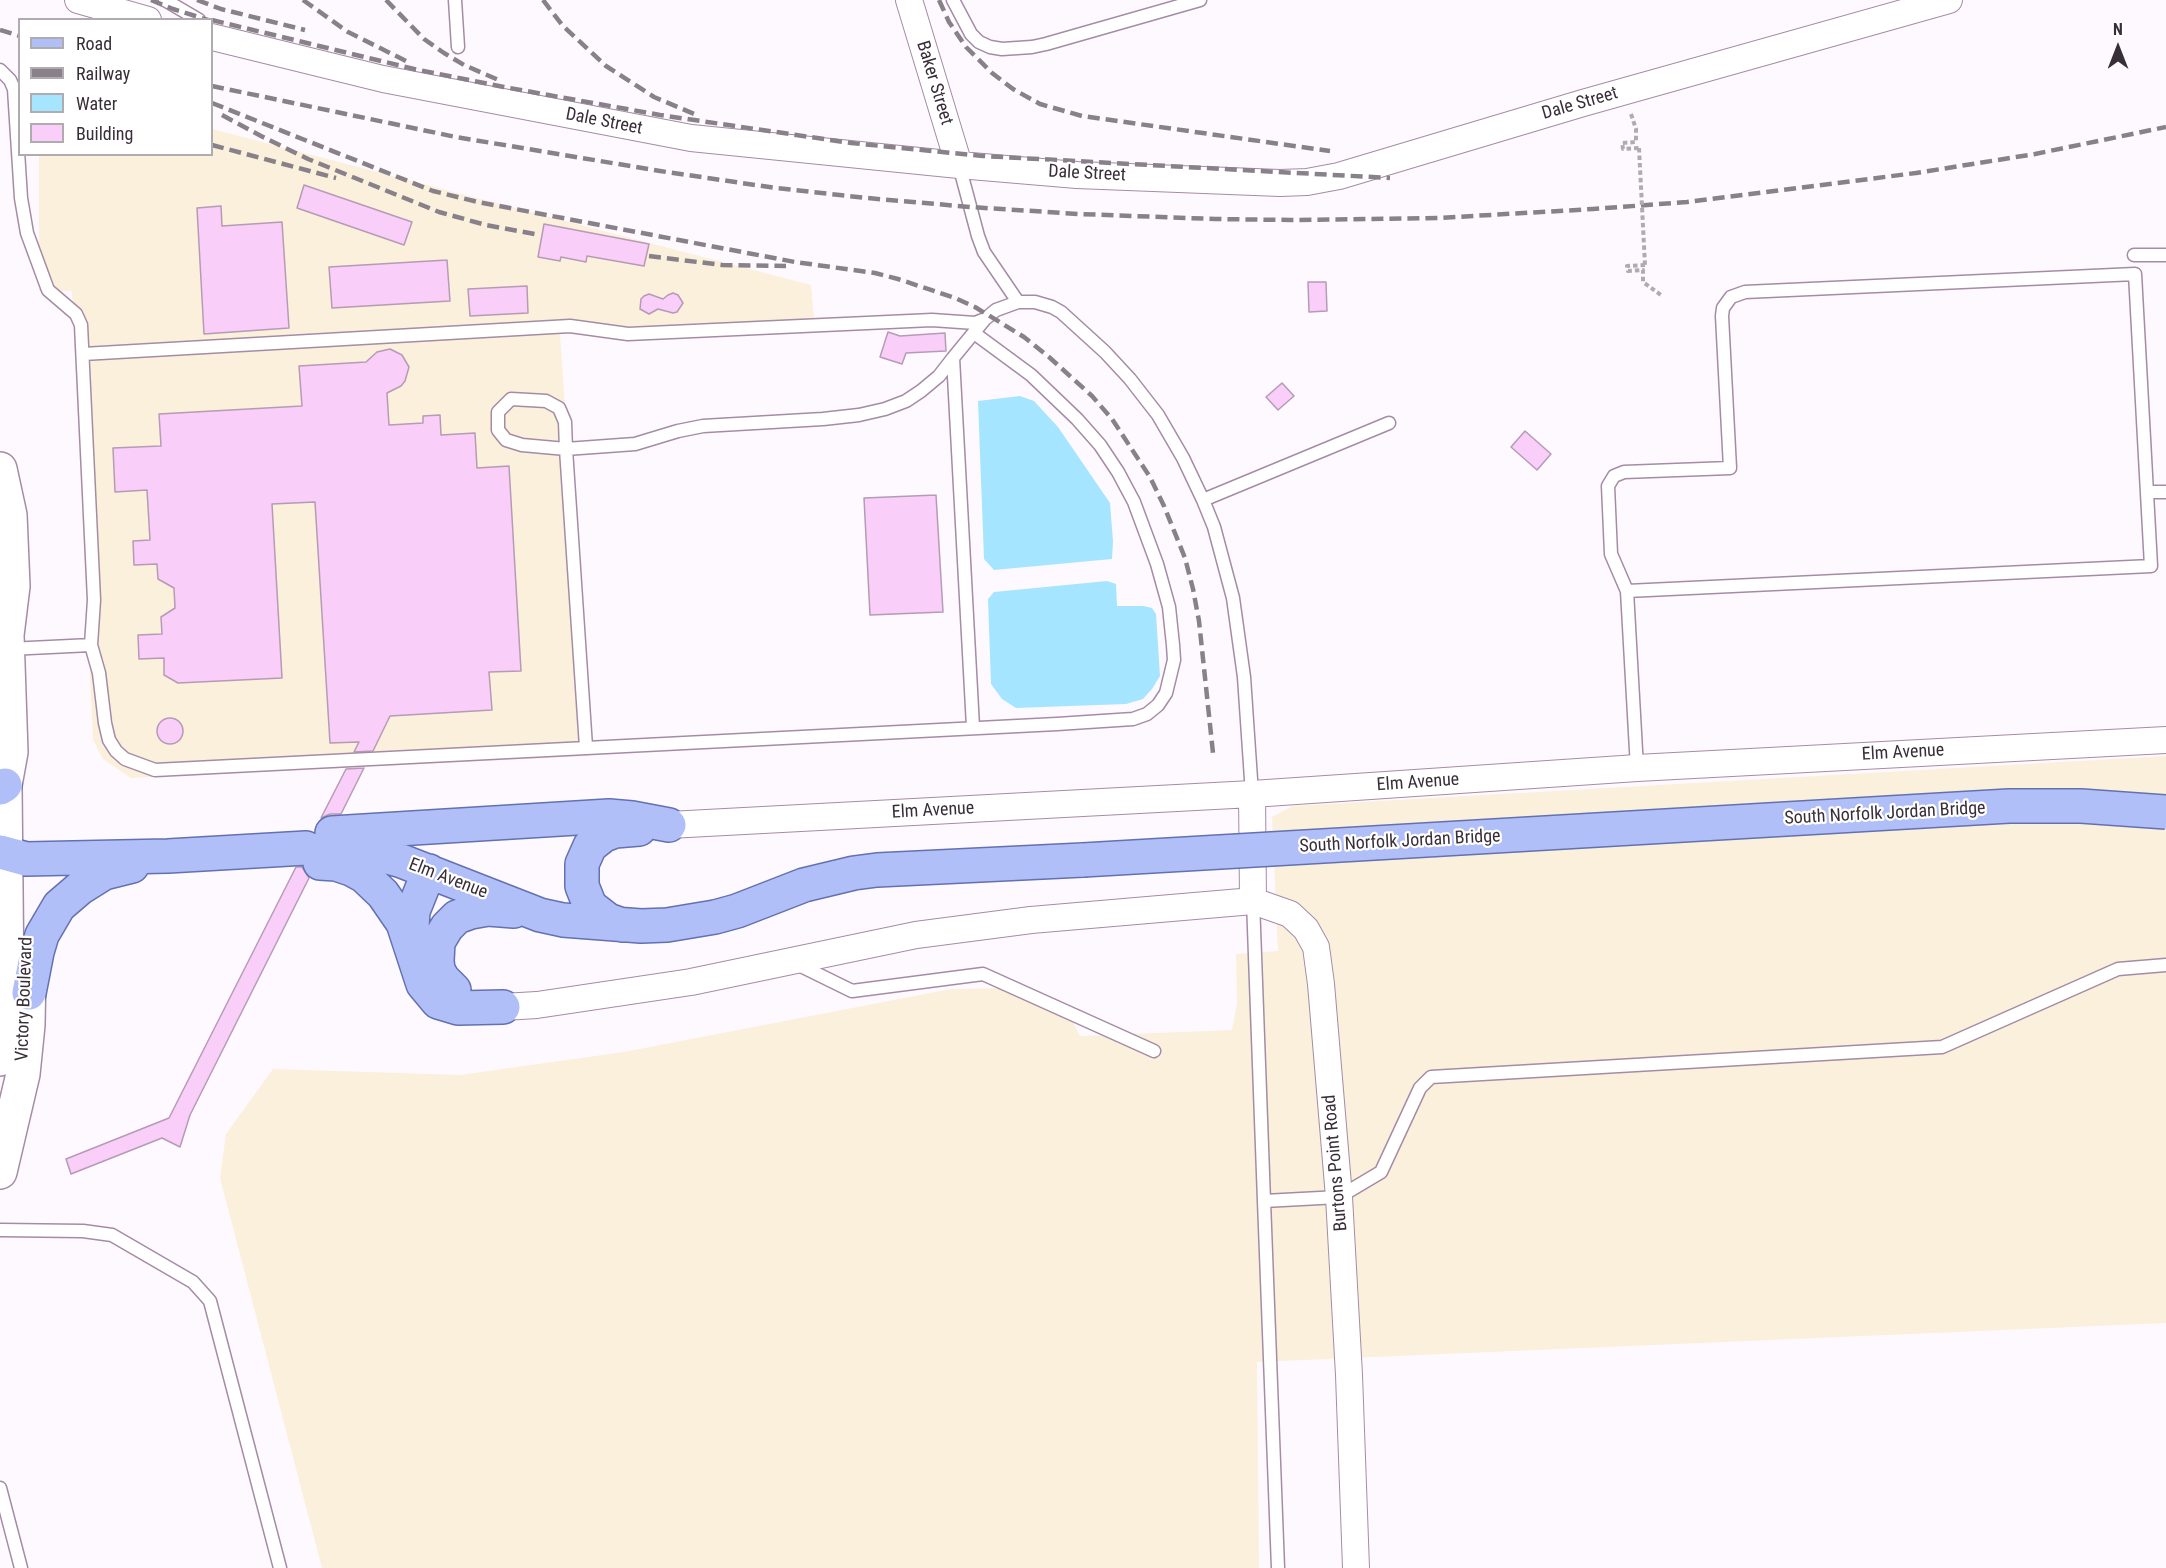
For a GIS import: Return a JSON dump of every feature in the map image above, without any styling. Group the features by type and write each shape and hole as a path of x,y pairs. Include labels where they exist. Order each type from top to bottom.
{"main road":[{"path":"0,469 10,515 13,586 5,631 11,752 19,781 10,855"},
{"path":"10,855 2,786 11,752"},
{"name":"South Norfolk Jordan Bridge","path":"632,926 667,925 715,917 804,885 877,870 2009,806 2081,806 2166,812"},
{"path":"10,855 168,856 315,848 609,816 669,825"},
{"path":"632,926 608,920 598,914 585,897 580,875 585,854 596,840 615,831 669,825"},
{"path":"214,853 276,862 315,848"},
{"path":"315,848 336,864 351,869 369,880 396,911 411,944 423,984 438,1002 458,1008 503,1006"},
{"name":"Elm Avenue","path":"315,848 373,853 399,860 540,915 563,920 632,926"},
{"name":"Victory Boulevard","path":"0,1172 23,1074 29,993 10,855"},
{"name":"Victory Boulevard","path":"0,1059 7,991 10,855"},
{"path":"29,993 42,934 50,919 68,897 104,873 168,856"},
{"path":"411,944 413,911 429,872"},
{"path":"503,1006 470,1000 450,987 438,970 438,942 452,921 471,912 506,910 540,915"}],"street":[{"path":"78,0 141,18"},
{"name":"Baker Street","path":"909,0 959,165"},
{"name":"Dale Street","path":"213,37 249,48 394,81 691,138 1077,175 1280,183 1316,181 1339,176 1583,103 1949,0"},
{"name":"Elm Avenue","path":"669,825 1252,794 1637,768 2166,740"},
{"path":"503,1006 537,1005 691,982 916,934 1031,920 1253,901 1252,794"},
{"name":"Burtons Point Road","path":"1253,901 1290,914 1306,929 1316,947 1340,1197 1356,1568"}],"lane":[{"path":"165,0 195,18"},
{"path":"455,0 458,47"},
{"path":"952,0 971,34 979,42 1002,49 1046,44 1200,0"},
{"path":"213,28 249,48"},
{"path":"0,70 14,88 18,151"},
{"path":"18,156 21,198 27,233 48,290 80,320 94,600 91,645 99,673 105,723 116,751 125,759 154,770 1133,719 1147,714 1158,705 1168,687 1174,660 1169,607 1157,564 1137,510 1118,472 1100,445 1053,394 974,333"},
{"path":"959,165 984,252 1018,302"},
{"path":"2134,255 2166,255"},
{"path":"1627,591 2151,566 2135,274 1737,293 1727,302 1722,316 1730,468 1624,472 1614,476 1610,481 1608,492 1611,554 1627,591 1637,768"},
{"path":"586,747 566,449 565,422 559,408 546,401 511,399 498,412 498,430 506,440 541,448 566,449 635,444 678,431 728,424 859,416 906,401 939,376 985,319 1002,306 1018,302 1035,302 1057,309 1112,359 1158,416 1183,458 1203,500 1214,527 1233,598 1246,699 1252,794"},
{"path":"83,354 570,326 628,334 932,320 975,323 985,319"},
{"path":"953,358 973,728"},
{"path":"1203,500 1389,423"},
{"path":"2147,492 2166,492"},
{"path":"5,631 91,645"},
{"path":"1253,901 1278,1568"},
{"path":"790,961 852,991 983,974 1154,1051"},
{"path":"1264,1201 1340,1197 1381,1172 1420,1088 1431,1077 1942,1047 2118,969 2166,964"},
{"path":"0,1230 83,1231 112,1235 193,1282 210,1301 280,1568"},
{"path":"0,1488 21,1568"}],"path":[{"path":"1636,129 1636,142 1622,143 1623,149 1639,148 1645,265 1628,266 1628,271 1642,270 1643,282 1661,295"}],"shaded area":[{"path":"213,129 811,285 814,318 560,334 589,756 131,778 103,759 93,740 72,291 39,291 39,156 213,156"},
{"path":"2166,756 2166,1323 1257,1362 1259,1568 322,1568 220,1178 226,1134 273,1069 460,1075 624,1052 951,989 1010,988 1066,1009 1080,1036 1232,1030 1237,1004 1236,954 1278,951 1272,817 1293,806"}],"water":[{"path":"1020,396 1034,401 1058,427 1110,503 1112,559 994,570 984,559 978,401"},
{"path":"1107,581 1116,584 1117,606 1143,606 1152,608 1156,614 1160,676 1152,689 1143,699 1126,704 1016,708 1002,699 991,684 988,599 994,592"}],"building":[{"path":"304,185 412,222 404,245 297,208"},
{"path":"221,206 222,226 282,222 289,328 204,334 197,208"},
{"path":"544,224 649,244 644,266 587,256 586,262 561,257 560,261 538,257"},
{"path":"447,260 450,301 332,308 329,267"},
{"path":"1308,282 1326,282 1327,311 1309,312"},
{"path":"527,286 528,313 470,316 468,289"},
{"path":"673,293 678,295 683,303 677,312 658,309 649,314 640,309 641,299 644,296 649,294 663,299"},
{"path":"888,332 900,336 945,333 946,351 906,353 902,364 880,357"},
{"path":"390,349 402,355 409,367 401,386 387,393 389,425 423,423 423,416 440,415 441,435 475,433 477,468 509,466 521,671 489,672 492,710 390,716 373,751 354,752 359,742 330,743 315,502 272,504 282,678 178,683 164,675 164,658 139,659 138,635 162,634 161,617 175,608 174,588 158,579 157,564 134,565 133,541 150,540 147,490 115,492 113,448 161,446 159,414 302,406 299,366 366,362 377,352"},
{"path":"1282,383 1294,396 1278,410 1266,397"},
{"path":"1525,431 1551,454 1537,470 1511,447"},
{"path":"936,495 943,612 870,615 864,498"},
{"path":"170,718 179,722 183,731 179,740 170,744 161,740 157,731 161,722"},
{"path":"364,768 341,814 330,814 321,818 346,769"},
{"path":"296,867 302,867 309,878 190,1115 180,1147 162,1138 71,1174 66,1159 169,1118"}],"railway":[{"path":"151,0 202,18"},
{"path":"197,0 221,9 305,30"},
{"path":"303,0 348,32 408,62"},
{"path":"386,0 424,39 464,65 501,81"},
{"path":"543,0 563,26 606,66 654,97 699,116"},
{"path":"939,0 949,22 966,47 992,73 1013,89 1040,104 1082,116 1330,151"},
{"path":"213,20 414,69 504,87 660,115 851,143 983,156 1390,178"},
{"path":"0,30 18,35"},
{"path":"213,86 456,137 776,188 970,207 1215,219 1438,218 1687,202 1916,173 2035,154 2166,127"},
{"path":"213,103 433,191 478,202 795,262 875,273 955,298 975,307 1024,337 1092,396 1112,419 1150,477 1164,506 1185,558 1193,589 1199,621 1213,753"},
{"path":"222,115 308,159 439,212 486,225 540,235"},
{"path":"213,145 336,178"},
{"path":"649,256 722,265 786,266"}]}
